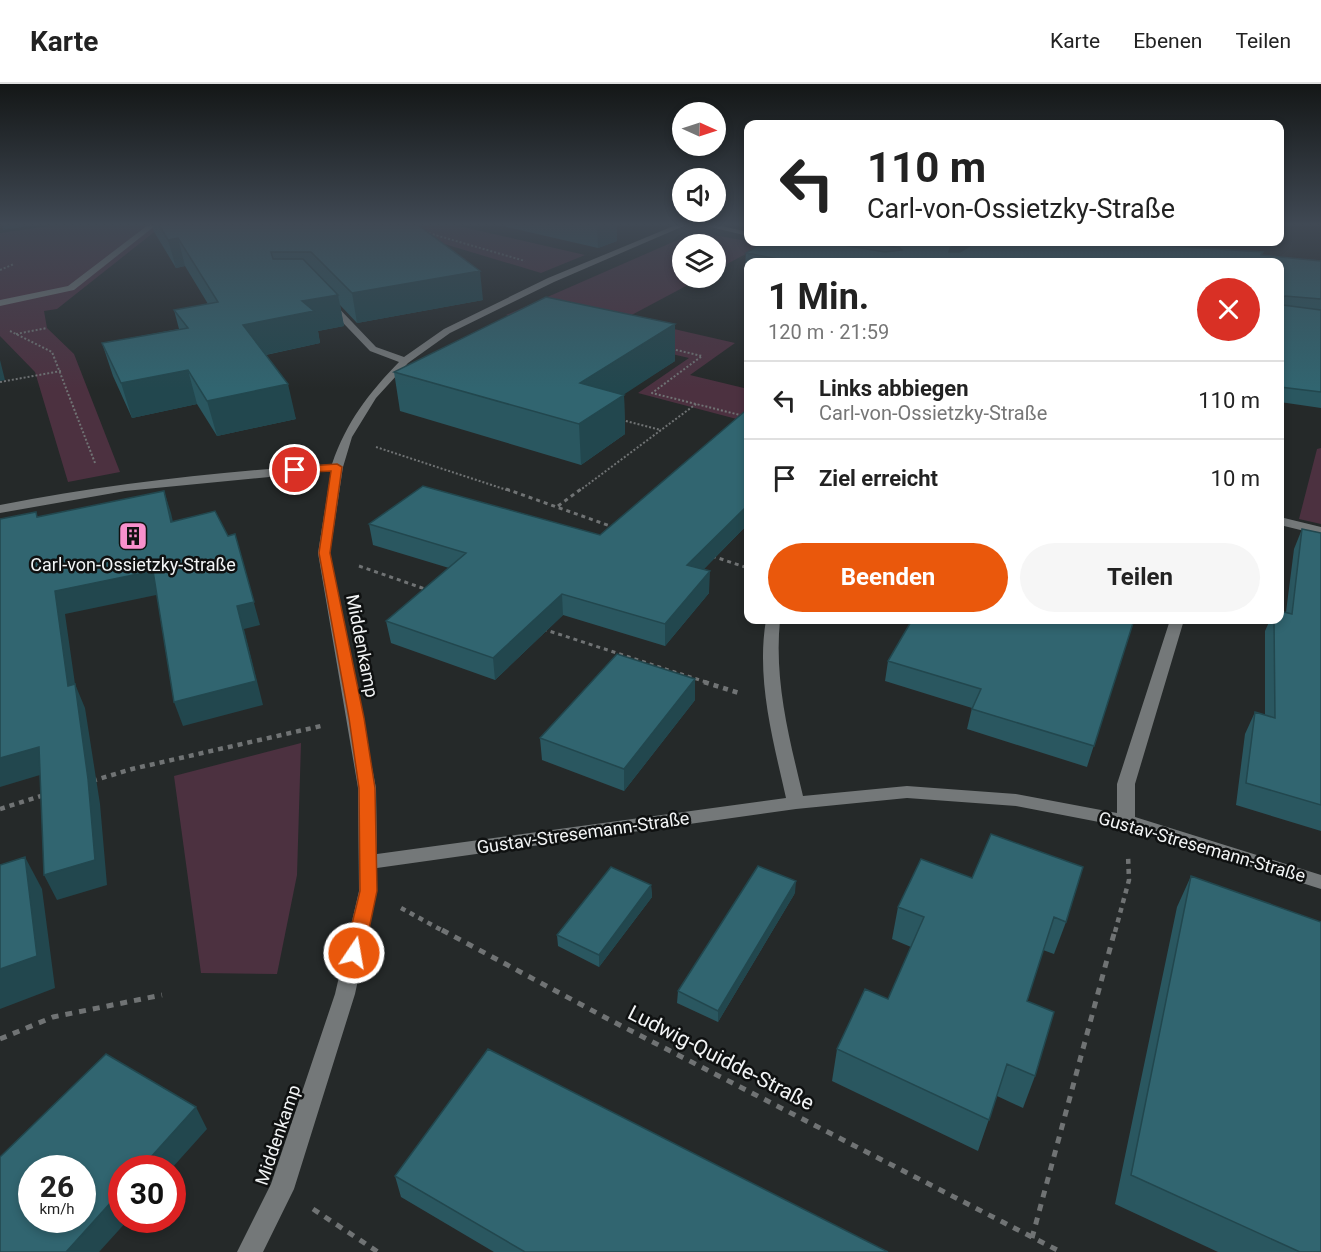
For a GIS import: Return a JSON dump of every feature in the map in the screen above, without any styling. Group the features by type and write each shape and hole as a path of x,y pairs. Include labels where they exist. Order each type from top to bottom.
{"street":[{"path":"0,303 71,288 82,280"},
{"name":"Middenkamp","path":"250,1252 282,1189 345,994 368,891 367,788 324,553 337,467 347,437 372,396 405,361 447,331 555,280"},
{"path":"319,292 373,349 405,361"},
{"path":"0,509 105,489 212,476 337,467"},
{"path":"1284,523 1321,531"},
{"path":"772,624 770,639 774,704 796,803"},
{"path":"1126,821 1126,784 1177,624"},
{"name":"Gustav-Stresemann-Straße","path":"369,862 796,803 907,792 1016,800 1126,821 1321,882"}],"path":[{"path":"16,334 47,328"},
{"path":"8,330 52,352 61,370 105,489"},
{"path":"668,348 702,356 652,393 744,416"},
{"path":"0,382 61,370"},
{"path":"558,506 697,404"},
{"path":"616,418 661,430"},
{"path":"347,437 558,506 569,513 614,527"},
{"path":"324,553 432,591"},
{"path":"704,554 744,567"},
{"path":"541,628 774,704"},
{"path":"88,782 132,768 356,718"},
{"path":"0,809 55,792"},
{"path":"1032,1238 1129,880 1126,821"},
{"name":"Ludwig-Quidde-Straße","path":"368,891 621,1025 1061,1252"},
{"path":"0,1039 53,1017 162,995"},
{"path":"282,1189 378,1252"}],"shaded area":[{"path":"0,280 94,280 57,309 44,311 47,328 74,354 120,472 68,482 35,372 0,336"},
{"path":"587,280 672,280 672,288 682,288 626,318 735,343 690,375 744,388 744,421 638,393 689,358 506,315"},
{"path":"1321,448 1321,524 1299,519 1317,449"},
{"path":"301,743 297,875 277,974 201,973 174,776"}],"building":[{"path":"204,280 323,280 338,295 302,301 314,311 243,325 288,384 207,401 188,370 121,383 102,343 188,328 174,310 218,302"},
{"path":"339,280 431,280 352,293"},
{"path":"1284,280 1321,280 1321,299 1285,296"},
{"path":"546,297 675,324 580,383 624,395 579,424 394,372"},
{"path":"1284,305 1321,310 1321,392 1284,387"},
{"path":"744,412 744,509 687,565 710,571 665,624 562,594 493,658 386,621 466,553 369,524 423,486 600,535"},
{"path":"164,491 171,522 215,511 228,536 235,534 254,602 237,606 256,681 174,702 153,571 55,591 68,686 75,684 88,779 95,860 44,875 39,747 0,758 0,519 36,512 37,517"},
{"path":"1302,529 1321,533 1321,805 1246,783 1255,712 1275,718 1274,624 1284,624 1284,612 1292,614"},
{"path":"910,624 1133,624 1094,746 972,709 981,689 888,661"},
{"path":"617,654 695,679 624,769 540,738"},
{"path":"991,834 1083,867 1066,922 1054,917 1027,1001 1054,1012 1035,1076 1007,1064 989,1120 837,1049 865,989 888,999 924,917 898,907 921,859 972,878"},
{"path":"25,857 37,956 0,969 0,865"},
{"path":"758,866 796,881 718,1011 678,991"},
{"path":"611,867 651,885 599,955 557,935"},
{"path":"1191,876 1321,922 1321,1252 1300,1252 1131,1175"},
{"path":"488,1049 888,1252 525,1252 395,1176"},
{"path":"106,1054 196,1107 153,1155 108,1155 108,1206 96,1219 96,1155 18,1155 18,1233 83,1233 66,1252 0,1252 0,1157"}],"place":[{"name":"Carl-von-Ossietzky-Straße","path":"133,536"}],"route":[{"path":"295,470 337,467 324,553 352,696 367,788 368,891 354,953"}]}
